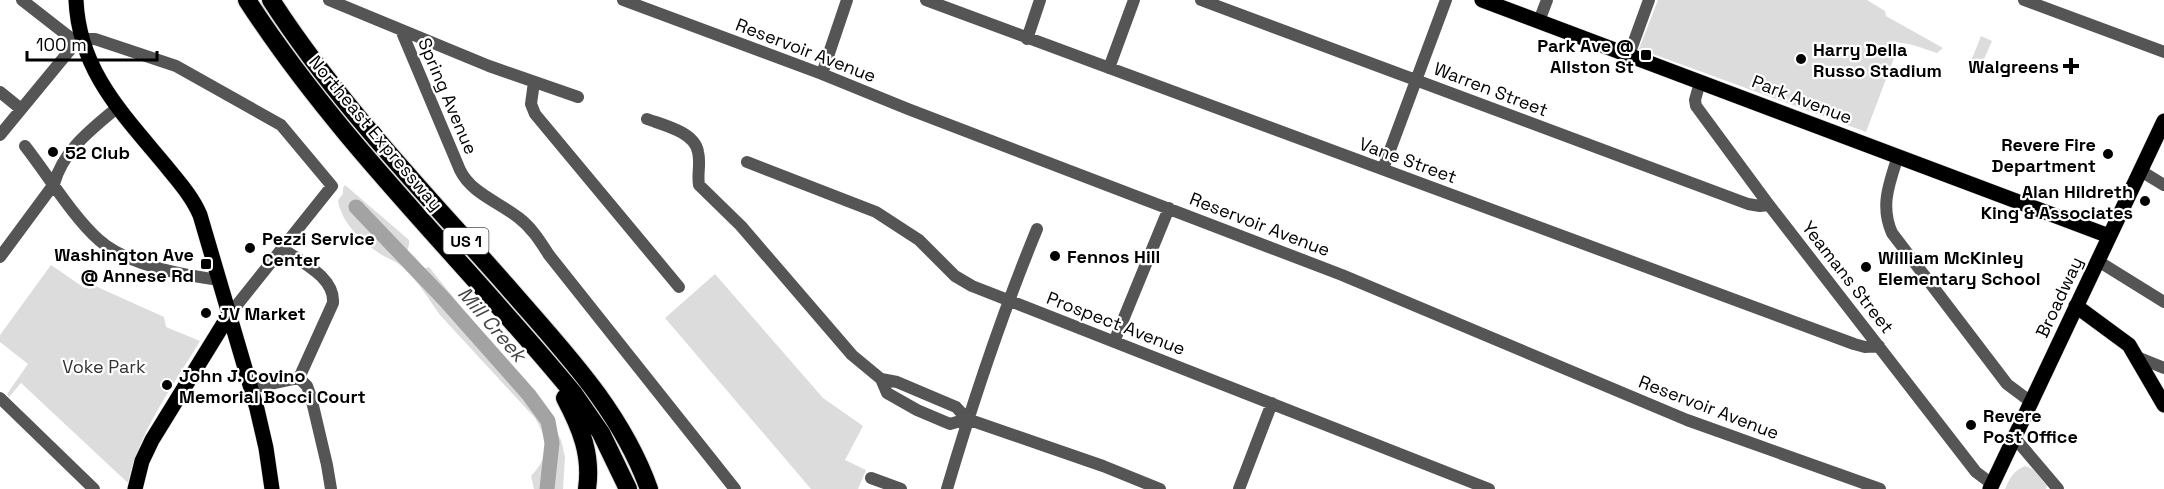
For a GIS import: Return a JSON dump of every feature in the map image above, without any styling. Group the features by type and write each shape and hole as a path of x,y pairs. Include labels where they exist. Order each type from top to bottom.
{"highway":[{"name":"Northeast Expressway","path":"248,0 290,63 336,122 547,362 593,420 609,447 628,489"},
{"name":"Northeast Expressway","path":"271,0 354,113 597,392 632,447 649,489"},
{"path":"547,362 581,429 587,454 587,489"}],"main road":[{"path":"76,0 81,39 95,74 118,107 193,201 200,215 251,388 264,441 272,489"},
{"name":"Park Avenue","path":"1482,0 2109,236"},
{"name":"Broadway","path":"1991,487 2164,121"},
{"path":"2076,306 2119,336 2137,357 2164,405"},
{"path":"135,489 141,466 152,440 230,315"}],"street":[{"path":"22,0 68,37 76,40 95,39 176,66 280,125 286,129 332,186 230,315"},
{"path":"329,0 578,98"},
{"name":"Reservoir Avenue","path":"623,0 1342,274 1688,420 1880,489"},
{"path":"822,74 848,0"},
{"name":"Vane Street","path":"926,0 948,4 1027,39 1854,344 1866,347 1879,346"},
{"path":"1027,39 1041,0"},
{"path":"1109,69 1134,0"},
{"name":"Warren Street","path":"1201,0 1748,204 1769,205"},
{"path":"1383,170 1446,0"},
{"path":"1539,21 1547,0"},
{"path":"1629,55 1649,0"},
{"path":"2024,0 2164,52"},
{"name":"Spring Avenue","path":"401,30 462,175 474,188 517,216 534,232 547,252 735,489"},
{"path":"0,135 81,39"},
{"path":"534,82 531,104 538,117 679,287"},
{"name":"Yeamans Street","path":"1700,82 1695,100 1696,106 1769,205 1977,473 1991,487"},
{"path":"0,92 21,109"},
{"path":"0,257 54,184 57,171 79,140 118,107"},
{"path":"647,119 675,130 696,144 699,152 699,185 741,226 852,355 881,379 887,393 917,410 950,424 967,419"},
{"path":"25,146 99,241 118,254 143,264 219,280"},
{"path":"1898,156 1885,200 1892,233 2008,385 2031,402"},
{"name":"Prospect Avenue","path":"747,162 876,212 919,240 955,276 972,286 1489,489"},
{"path":"2141,171 2164,184"},
{"path":"1114,342 1169,208"},
{"path":"947,489 967,419 1008,300 1037,229"},
{"path":"283,249 326,281 332,292 333,303 299,378"},
{"path":"2098,261 2164,302"},
{"path":"2137,357 2164,368"},
{"path":"251,388 299,378"},
{"path":"299,378 307,386 311,397 331,489"},
{"path":"881,379 897,382 956,407 967,419 1102,466 1160,489"},
{"path":"0,398 94,489"},
{"path":"1239,489 1272,403"},
{"path":"2014,437 2058,489"},
{"path":"871,478 901,489"}],"green space":[{"path":"1658,0 1867,0 1885,11 1886,16 1943,48 1937,53 1891,41 1894,58 1866,132 1639,49"},
{"path":"1981,36 1992,41 1981,66 1971,61"},
{"path":"345,185 409,240 406,257 409,266 418,269 429,267 548,415 561,440 565,457 563,489 534,489 531,476 541,462 545,448 543,434 535,418 440,315 404,268 379,253 352,229 343,215 338,200 343,194"},
{"name":"Voke Park","path":"51,265 83,287 90,289 93,285 164,317 166,327 200,341 148,427 128,483 21,383 9,397 7,394 28,364 0,342 0,335"},
{"path":"715,274 823,398 863,426 845,460 866,470 858,489 811,489 665,318"},
{"path":"2025,466 2033,469 2047,486 2046,489 2005,489 2012,475"}],"waterway":[{"name":"Mill Creek","path":"356,207 444,299 529,395 548,421 552,443 547,489"}],"place":[{"name":"Park Ave @ Allston St","path":"1646,55"},
{"name":"Harry Della Russo Stadium","path":"1801,59"},
{"name":"Walgreens","path":"2071,66"},
{"name":"52 Club","path":"53,152"},
{"name":"Revere Fire Department","path":"2108,154"},
{"name":"Alan Hildreth King & Associates","path":"2145,201"},
{"name":"Pezzi Service Center","path":"250,248"},
{"name":"Fennos Hill","path":"1055,256"},
{"name":"Washington Ave @ Annese Rd","path":"206,264"},
{"name":"William McKinley Elementary School","path":"1866,267"},
{"name":"JV Market","path":"206,313"},
{"name":"John J. Covino Memorial Bocci Court","path":"167,385"},
{"name":"Revere Post Office","path":"1971,425"}]}
